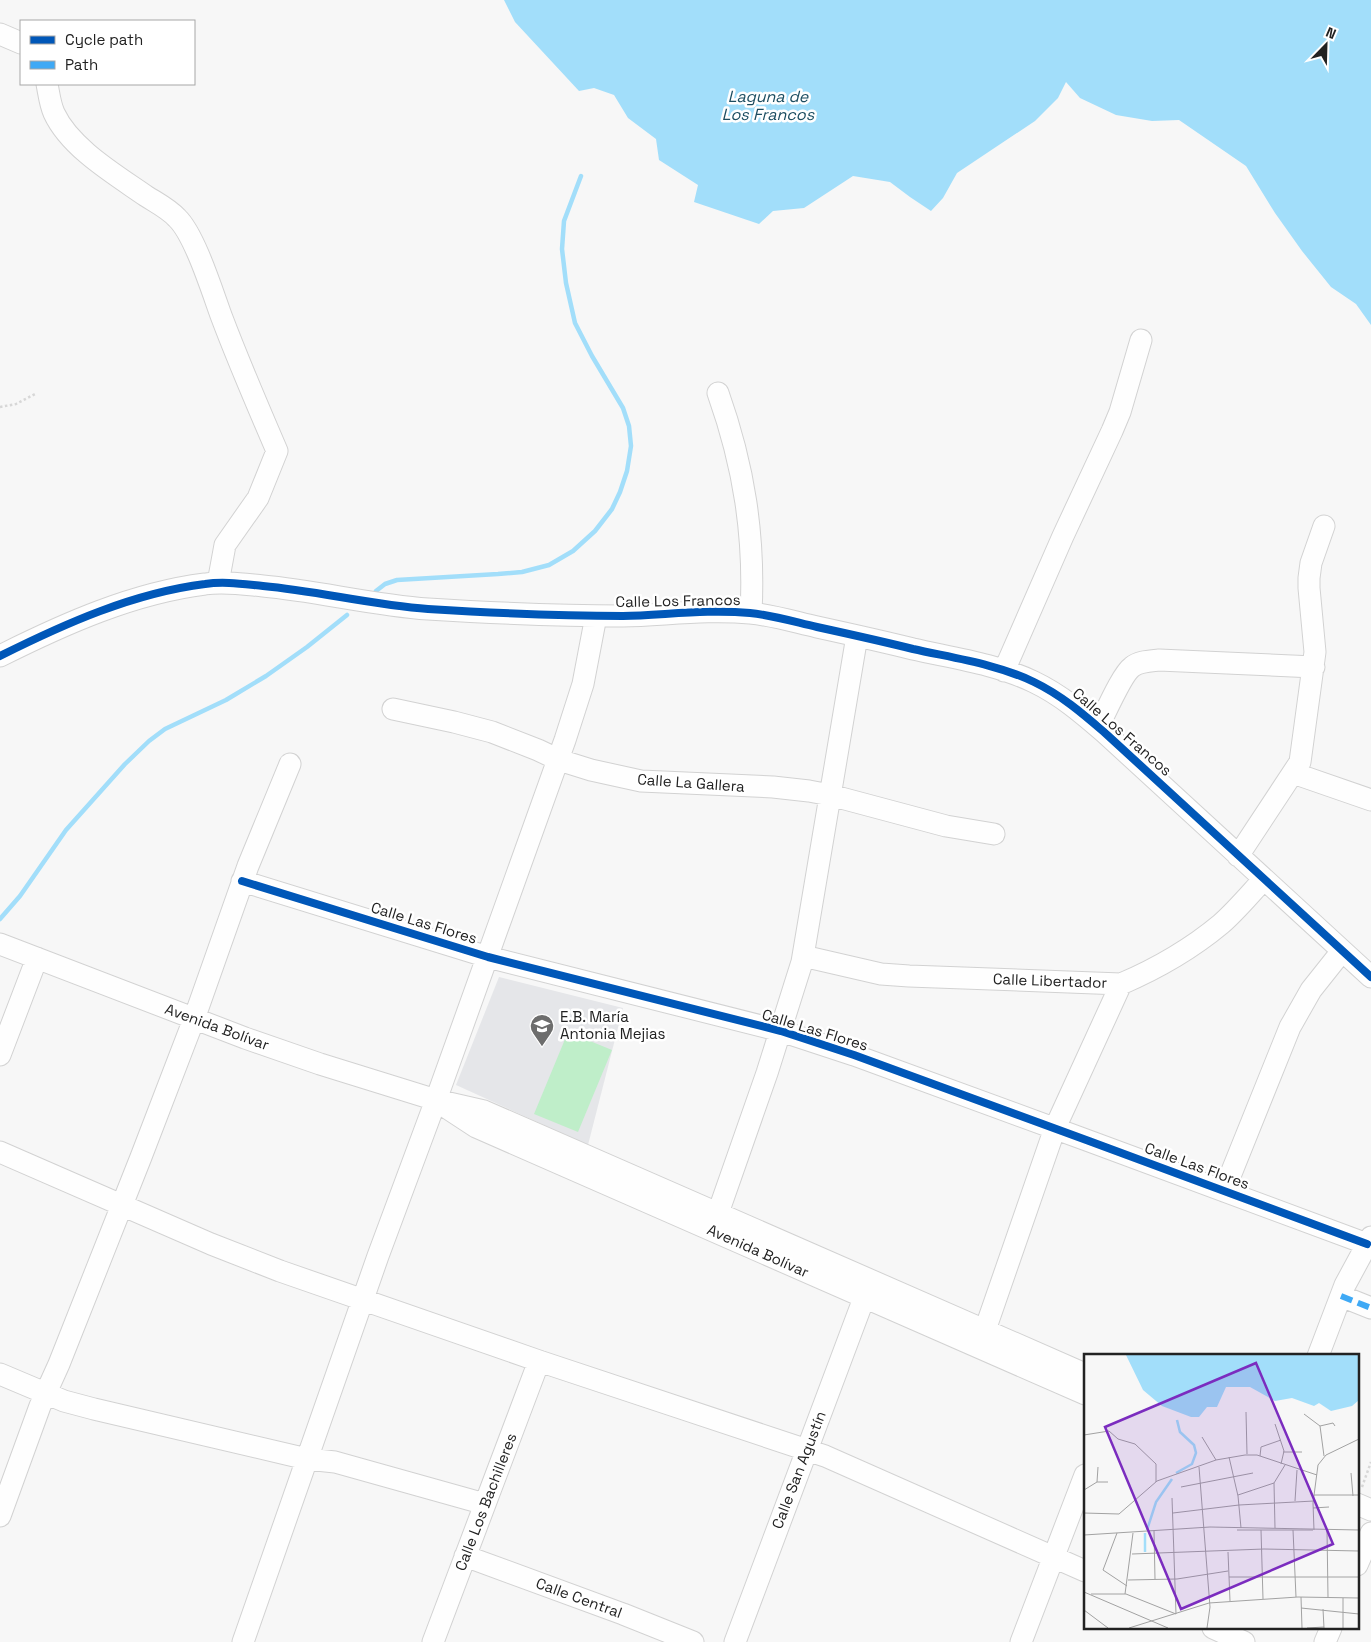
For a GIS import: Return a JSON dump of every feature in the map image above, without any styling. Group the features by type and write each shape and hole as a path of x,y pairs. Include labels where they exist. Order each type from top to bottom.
{"street":[{"path":"0,34 20,43"},
{"path":"47,85 54,114 68,134 98,163 166,209 183,225 196,252 240,365 277,452 258,498 225,545 218,583"},
{"path":"1004,671 1062,536 1120,412 1141,340"},
{"path":"718,393 737,455 749,526 753,575 751,613"},
{"path":"1238,856 1300,762 1315,652 1309,578 1311,563 1324,526"},
{"name":"Calle Los Francos","path":"0,656 102,611 141,598 179,589 218,583 310,592 398,606 514,614 596,616 724,612 751,613 857,636 1004,671 1034,682 1057,694 1077,708 1371,977"},
{"path":"243,1642 362,1300 559,760 583,684 596,616"},
{"path":"718,1213 797,981 803,956 857,636"},
{"path":"1098,727 1125,674 1133,665 1139,663 1159,660 1314,667"},
{"name":"Calle La Gallera","path":"394,709 492,732 559,760 591,770 641,781 773,787 830,795 946,826 994,834"},
{"path":"0,1516 45,1393 60,1364 194,1019 242,881 290,764"},
{"path":"1293,773 1371,800"},
{"name":"Calle Libertador","path":"803,956 881,974 1120,984 1162,964 1202,938 1221,924 1264,879"},
{"name":"Calle Las Flores","path":"242,881 488,957 781,1031 1055,1128 1224,1191 1369,1241"},
{"name":"Avenida Bolívar","path":"0,944 194,1019 311,1061 436,1100 484,1111 1084,1374"},
{"path":"1224,1191 1290,1028 1311,990 1342,951"},
{"path":"0,1055 37,958"},
{"path":"985,1330 1055,1128 1120,984"},
{"name":"Avenida Bolívar","path":"436,1100 476,1127 1084,1394"},
{"path":"0,1152 211,1244 280,1271 539,1361 807,1450 871,1476 1084,1571"},
{"path":"1319,1354 1340,1296 1369,1241"},
{"path":"1340,1296 1371,1308"},
{"name":"Calle San Agustín","path":"735,1642 864,1298"},
{"name":"Calle Los Bachilleres","path":"433,1642 539,1361"},
{"path":"0,1374 64,1401 307,1459 335,1462 485,1504"},
{"path":"1021,1642 1084,1478"},
{"path":"1358,1563 1371,1533"},
{"name":"Calle Central","path":"465,1556 693,1642"},
{"path":"1217,1630 1244,1642"},
{"path":"1325,1642 1329,1630"}],"path":[{"path":"0,407 16,404 35,394"},
{"path":"1363,1502 1371,1462"}],"shaded area":[{"name":"E.B. María Antonia Mejias","path":"499,977 623,1008 588,1145 456,1085"}],"green space":[{"path":"568,1032 612,1050 578,1132 534,1114"}],"water":[{"name":"Laguna de Los Francos","path":"504,0 1371,0 1371,325 1356,304 1331,287 1302,251 1275,213 1246,166 1179,120 1152,121 1116,115 1080,98 1066,82 1058,98 1035,121 957,173 943,198 931,211 890,182 853,176 804,208 773,211 759,224 694,202 698,185 659,160 656,139 628,118 614,95 594,88 579,91 515,22"}],"waterway":[{"path":"376,591 385,584 397,580 522,572 549,565 573,551 595,531 612,509 627,471 631,446 629,426 623,408 575,323 566,283 562,249 564,221 581,176"},
{"path":"0,919 20,896 66,830 125,764 149,741 165,729 226,700 266,676 347,615"}],"marked path":[{"path":"1341,1296 1371,1308"}],"cycle path":[{"path":"0,656 74,622 125,602 178,588 226,583 284,588 407,607 452,610 599,616 702,612 750,613 975,662 1034,682 1079,711 1371,977"},
{"path":"242,881 488,957 781,1031 854,1055 1367,1244"}],"place":[{"name":"E.B. María Antonia Mejias","path":"542,1047"}]}
